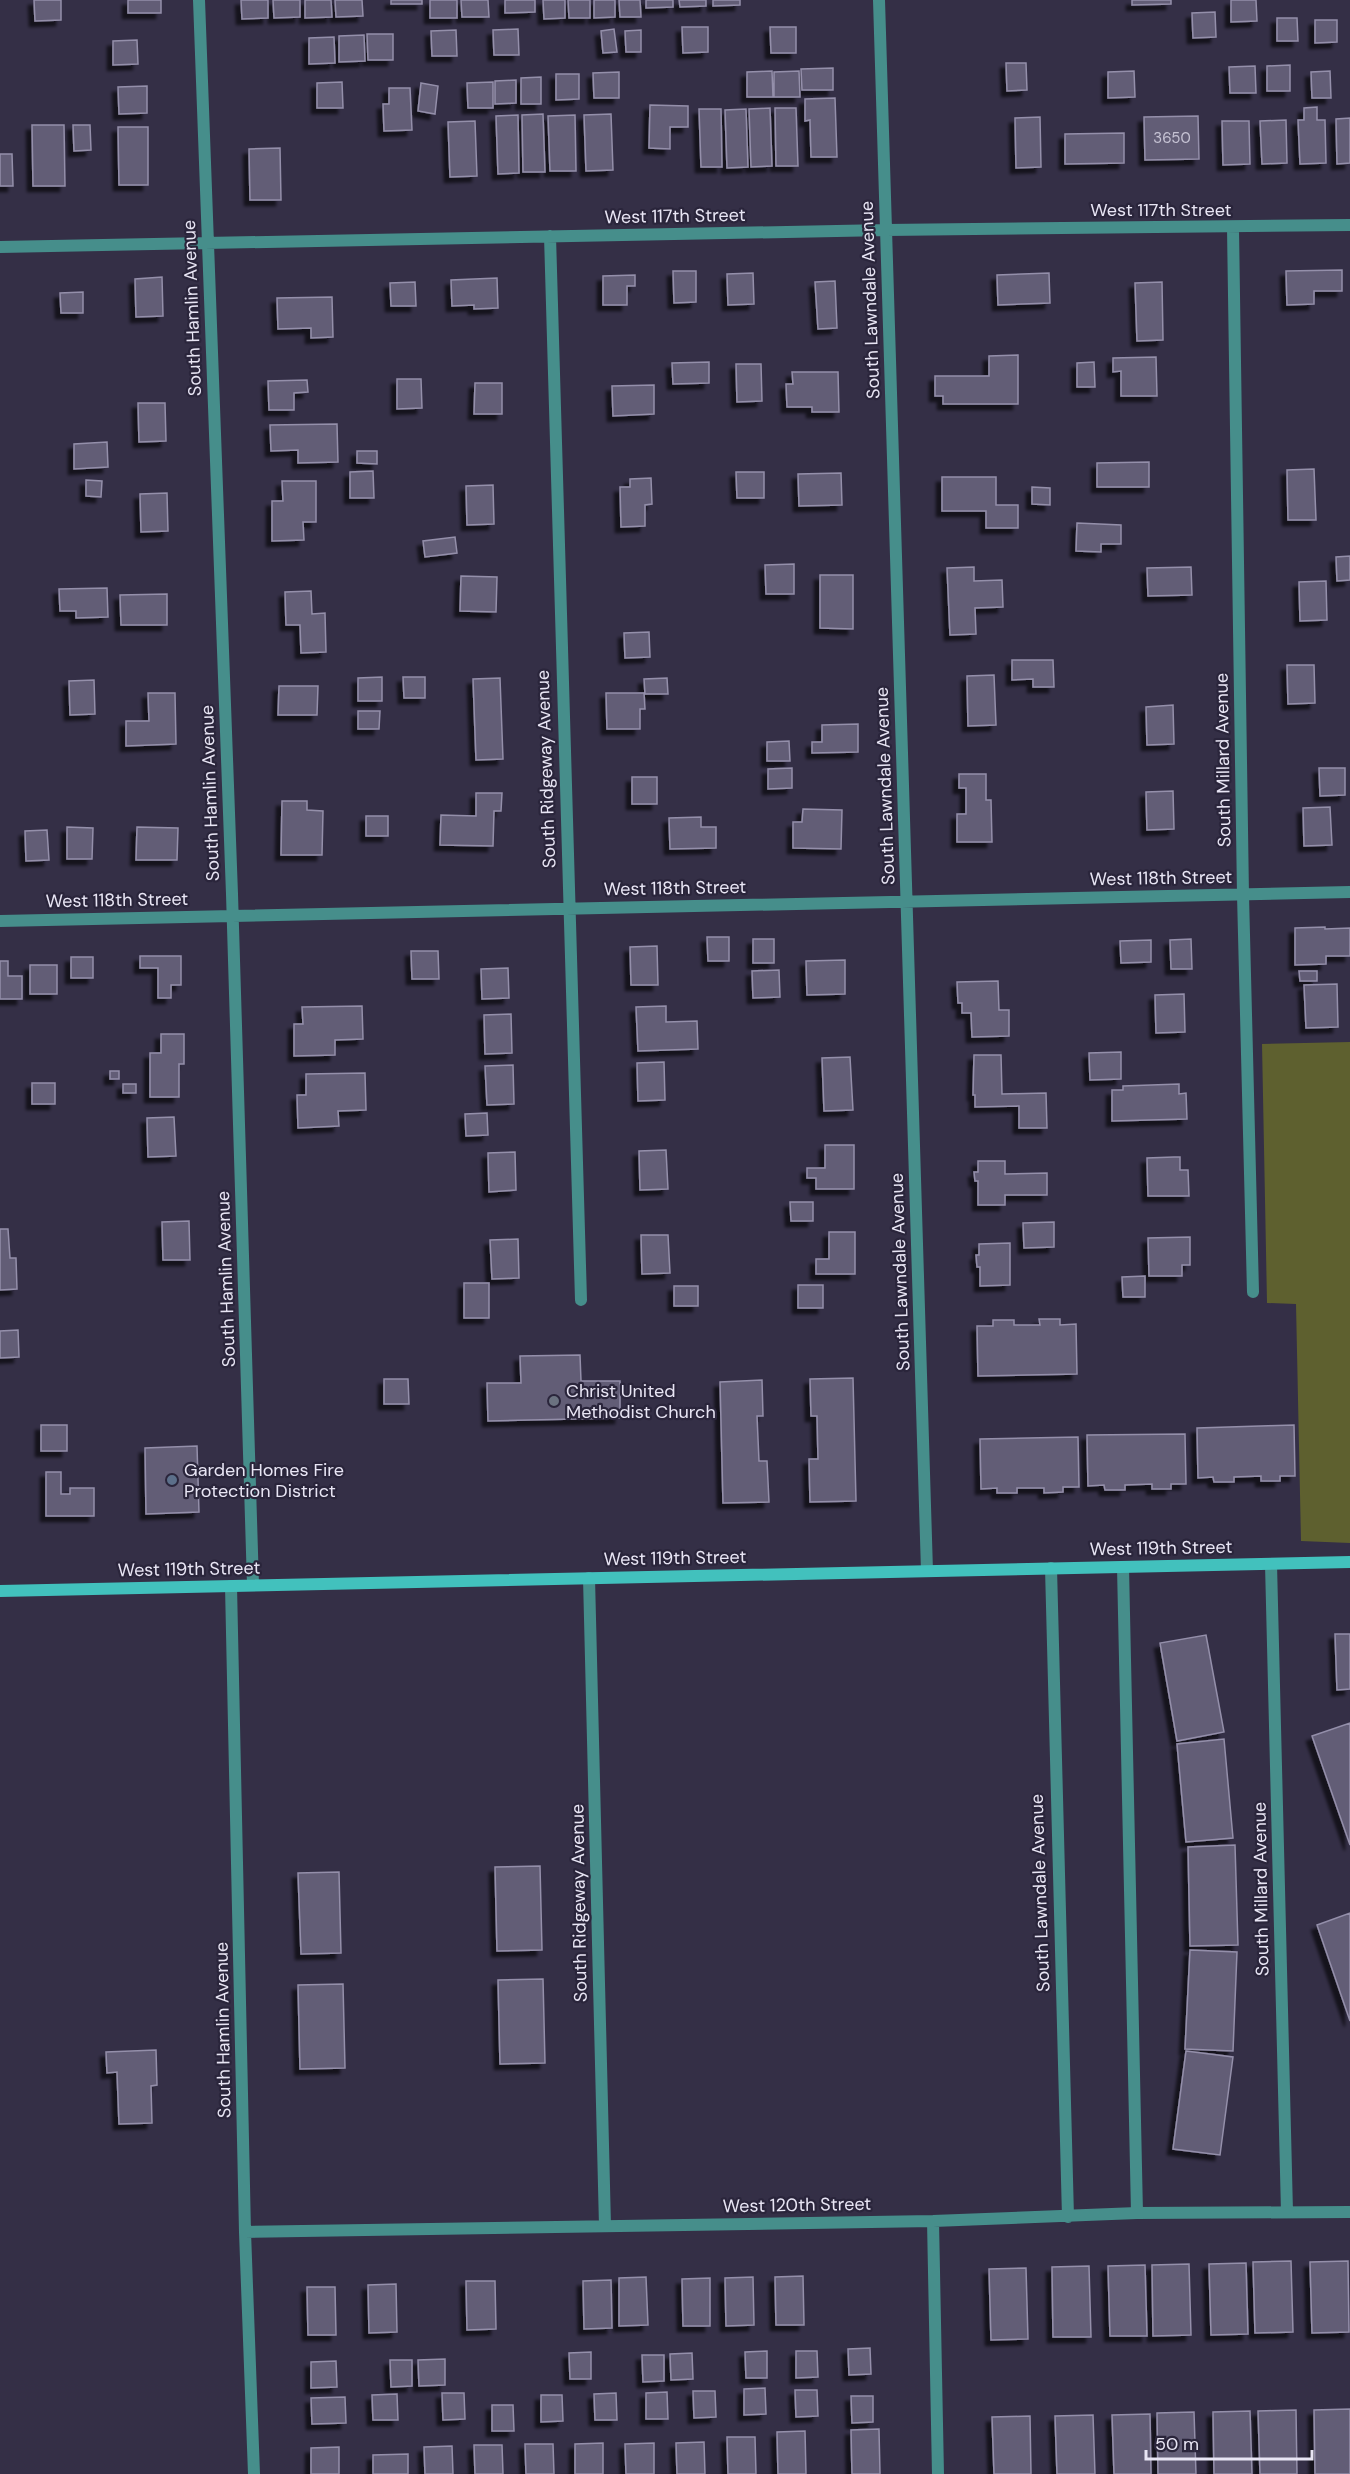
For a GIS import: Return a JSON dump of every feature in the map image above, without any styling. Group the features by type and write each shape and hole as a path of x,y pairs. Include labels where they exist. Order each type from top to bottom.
{"street":[{"name":"South Hamlin Avenue","path":"199,0 232,915 253,1585"},
{"name":"South Lawndale Avenue","path":"879,0 927,1571"},
{"name":"West 117th Street","path":"0,247 886,230 1350,225"},
{"name":"South Millard Avenue","path":"1233,228 1243,895 1253,1292"},
{"name":"South Ridgeway Avenue","path":"550,236 581,1300"},
{"name":"West 118th Street","path":"0,921 1350,892"},
{"name":"West 119th Street","path":"0,1591 1350,1562"},
{"name":"South Millard Avenue","path":"1271,1564 1287,2212"},
{"path":"1123,1567 1137,2213"},
{"name":"South Lawndale Avenue","path":"1051,1568 1068,2217"},
{"name":"South Ridgeway Avenue","path":"589,1578 605,2226"},
{"name":"South Hamlin Avenue","path":"231,1586 245,2232 254,2474"},
{"name":"West 120th Street","path":"245,2232 933,2221 1137,2213 1350,2212"},
{"path":"933,2221 938,2474"}],"green space":[{"path":"1350,1042 1350,1543 1301,1541 1296,1304 1267,1303 1262,1044"}],"building":[{"path":"34,0 61,0 61,20 35,21"},
{"path":"128,0 161,0 161,13 128,13"},
{"path":"241,0 268,0 268,18 242,19"},
{"path":"273,0 300,0 300,17 274,18"},
{"path":"305,0 331,0 332,17 305,18"},
{"path":"335,0 362,0 363,16 336,17"},
{"path":"391,0 422,0 422,4 391,4"},
{"path":"430,0 457,0 457,18 430,18"},
{"path":"461,0 488,0 489,17 462,17"},
{"path":"505,0 535,0 535,12 505,13"},
{"path":"543,0 565,0 565,18 544,19"},
{"path":"568,0 590,0 590,18 569,18"},
{"path":"594,0 615,0 615,17 594,18"},
{"path":"619,0 640,0 641,17 620,17"},
{"path":"646,0 673,0 673,7 646,8"},
{"path":"679,0 706,0 706,6 680,7"},
{"path":"713,0 740,0 740,5 713,6"},
{"path":"1132,0 1171,0 1171,4 1132,5"},
{"path":"1231,0 1256,0 1257,21 1231,22"},
{"path":"1215,12 1216,37 1193,38 1192,13"},
{"path":"1277,18 1297,18 1298,41 1277,41"},
{"path":"1315,20 1337,20 1337,42 1315,43"},
{"path":"682,27 708,27 708,52 683,53"},
{"path":"770,27 796,27 796,53 771,53"},
{"path":"518,29 519,55 494,55 493,30"},
{"path":"614,29 617,52 603,53 601,31"},
{"path":"456,30 457,56 432,56 431,31"},
{"path":"641,30 641,52 626,52 625,31"},
{"path":"367,34 393,34 393,60 368,60"},
{"path":"364,35 365,61 339,62 339,36"},
{"path":"334,37 335,63 309,64 309,38"},
{"path":"137,40 138,64 113,65 113,41"},
{"path":"1006,63 1026,63 1027,90 1007,91"},
{"path":"1290,65 1290,91 1267,91 1267,66"},
{"path":"1255,66 1256,93 1230,93 1229,67"},
{"path":"833,68 833,90 802,90 801,69"},
{"path":"772,71 773,97 747,97 747,72"},
{"path":"799,71 800,97 774,97 774,72"},
{"path":"1134,71 1135,97 1108,98 1108,72"},
{"path":"1330,71 1331,98 1312,98 1311,72"},
{"path":"619,72 619,98 594,98 593,73"},
{"path":"556,74 579,74 579,99 556,100"},
{"path":"541,77 541,104 521,104 521,78"},
{"path":"516,80 516,103 495,104 495,81"},
{"path":"342,82 343,108 317,108 317,83"},
{"path":"493,82 493,108 468,108 467,83"},
{"path":"421,83 438,86 435,114 418,111"},
{"path":"147,86 147,113 119,114 118,87"},
{"path":"389,88 410,88 412,130 384,131 383,104 389,104"},
{"path":"835,98 837,157 811,157 810,120 805,121 805,99"},
{"path":"650,105 688,106 688,127 670,127 670,149 649,148"},
{"path":"1317,107 1317,120 1325,120 1326,163 1300,164 1298,120 1304,120 1304,108"},
{"path":"770,108 772,166 751,167 749,109"},
{"path":"775,108 796,108 798,166 776,166"},
{"path":"699,109 721,109 722,167 701,167"},
{"path":"746,109 748,167 727,168 725,110"},
{"path":"543,114 545,172 523,172 522,115"},
{"path":"611,114 613,170 586,171 584,115"},
{"path":"518,115 519,173 498,174 496,116"},
{"path":"575,115 576,171 550,171 548,116"},
{"path":"1198,116 1199,159 1145,160 1144,117"},
{"path":"1040,117 1041,167 1016,168 1015,118"},
{"path":"1350,118 1350,163 1337,164 1336,119"},
{"path":"1286,120 1287,163 1262,164 1260,121"},
{"path":"475,121 477,176 450,177 448,122"},
{"path":"1222,121 1249,121 1250,164 1223,165"},
{"path":"32,125 64,125 65,186 33,186"},
{"path":"73,125 90,125 91,150 74,151"},
{"path":"118,127 148,127 148,185 119,185"},
{"path":"1124,133 1124,163 1065,164 1065,134"},
{"path":"280,148 281,200 250,200 249,149"},
{"path":"0,154 12,154 13,186 0,186"},
{"path":"1342,270 1342,291 1314,291 1314,304 1287,305 1286,271"},
{"path":"673,271 696,271 696,302 674,303"},
{"path":"753,273 754,304 728,305 727,274"},
{"path":"1049,273 1050,303 998,305 997,275"},
{"path":"635,275 635,286 627,286 627,305 603,305 603,276"},
{"path":"162,277 163,316 136,317 135,279"},
{"path":"497,278 498,308 474,309 474,305 452,306 451,280"},
{"path":"835,281 837,328 818,329 815,282"},
{"path":"415,282 416,306 391,306 390,283"},
{"path":"1162,282 1163,340 1137,341 1135,283"},
{"path":"83,292 83,313 61,313 60,293"},
{"path":"332,297 333,337 311,338 311,328 278,329 277,298"},
{"path":"1018,355 1018,404 943,404 943,396 935,396 935,376 989,376 989,356"},
{"path":"1156,357 1157,396 1121,396 1121,371 1113,372 1113,358"},
{"path":"709,362 709,383 673,384 672,363"},
{"path":"1094,362 1095,387 1077,387 1077,363"},
{"path":"736,364 761,364 762,401 737,402"},
{"path":"792,372 838,372 839,412 812,412 812,407 787,407 786,384 793,384"},
{"path":"397,379 421,379 422,408 397,409"},
{"path":"307,380 308,392 294,393 294,410 269,410 268,381"},
{"path":"475,383 502,383 502,414 474,414"},
{"path":"654,385 654,414 613,416 612,386"},
{"path":"138,403 165,403 166,441 139,442"},
{"path":"337,424 338,462 298,463 298,450 271,451 270,425"},
{"path":"107,442 108,467 74,469 74,444"},
{"path":"357,451 377,451 377,464 357,463"},
{"path":"1149,462 1149,487 1097,487 1097,463"},
{"path":"1314,469 1316,520 1288,520 1287,470"},
{"path":"373,471 374,498 350,498 350,472"},
{"path":"736,472 764,472 764,498 737,498"},
{"path":"841,473 842,505 799,506 798,474"},
{"path":"942,477 996,477 996,505 1018,505 1018,528 986,528 986,511 942,511"},
{"path":"651,478 652,504 645,505 645,526 621,527 620,487 630,487 630,479"},
{"path":"86,480 102,481 101,497 86,496"},
{"path":"282,481 316,481 316,522 303,522 304,540 272,541 272,501 283,501"},
{"path":"493,485 494,524 467,525 466,486"},
{"path":"1032,487 1050,488 1050,505 1032,504"},
{"path":"167,493 168,531 141,532 140,494"},
{"path":"1077,523 1121,525 1121,544 1101,544 1101,552 1076,551"},
{"path":"455,537 457,553 425,557 423,541"},
{"path":"1350,556 1350,580 1337,581 1336,557"},
{"path":"794,564 794,594 766,594 765,565"},
{"path":"974,567 974,581 1002,580 1003,607 975,608 976,634 950,635 947,568"},
{"path":"1191,567 1192,595 1148,596 1147,568"},
{"path":"820,575 853,575 853,629 820,628"},
{"path":"461,576 497,577 496,612 460,611"},
{"path":"1326,581 1327,620 1300,621 1299,582"},
{"path":"107,588 108,617 76,618 76,611 60,611 59,589"},
{"path":"311,591 312,614 325,613 326,652 301,653 300,625 286,625 285,592"},
{"path":"167,594 167,625 121,625 120,595"},
{"path":"649,632 650,657 625,658 624,633"},
{"path":"1012,660 1053,660 1054,687 1033,687 1033,679 1012,680"},
{"path":"1287,665 1314,665 1315,703 1288,704"},
{"path":"994,675 996,725 968,726 967,676"},
{"path":"382,677 382,701 358,701 358,678"},
{"path":"403,677 425,677 425,698 404,698"},
{"path":"500,678 503,759 476,760 473,679"},
{"path":"667,678 668,694 645,694 644,679"},
{"path":"94,680 95,714 70,715 69,681"},
{"path":"279,686 318,686 317,715 278,715"},
{"path":"148,693 175,693 176,744 126,746 126,721 149,721"},
{"path":"606,693 644,693 645,709 640,709 640,729 607,729"},
{"path":"1173,705 1174,744 1147,745 1146,707"},
{"path":"358,711 380,711 379,729 358,729"},
{"path":"858,724 858,752 812,753 812,742 822,742 822,725"},
{"path":"789,741 790,761 767,761 767,742"},
{"path":"792,768 792,788 768,789 768,769"},
{"path":"1319,768 1345,768 1345,795 1320,796"},
{"path":"959,774 986,774 986,800 991,800 992,842 957,842 957,814 966,814 966,788 959,788"},
{"path":"632,777 657,777 657,804 632,804"},
{"path":"1173,791 1174,829 1147,830 1146,792"},
{"path":"476,793 502,793 501,811 494,811 493,846 440,845 441,815 476,816"},
{"path":"282,801 307,801 307,810 323,811 322,855 281,855"},
{"path":"1330,807 1332,845 1304,846 1303,808"},
{"path":"803,809 842,810 841,849 793,848 793,822 802,822"},
{"path":"366,816 388,816 388,836 366,836"},
{"path":"701,817 701,827 716,827 716,848 670,849 669,818"},
{"path":"67,827 93,828 92,859 67,859"},
{"path":"137,827 178,828 177,860 136,860"},
{"path":"47,830 49,860 26,861 25,831"},
{"path":"1325,927 1325,929 1350,928 1350,956 1326,956 1326,964 1295,965 1295,928"},
{"path":"707,937 729,937 729,961 708,961"},
{"path":"753,939 774,939 774,963 753,963"},
{"path":"1191,939 1192,969 1171,969 1170,940"},
{"path":"1151,940 1151,962 1121,963 1120,941"},
{"path":"657,946 658,985 631,985 630,947"},
{"path":"411,951 438,951 439,979 412,979"},
{"path":"140,956 181,956 181,985 171,985 171,998 158,998 158,968 140,968"},
{"path":"71,957 93,957 93,978 71,978"},
{"path":"845,960 845,994 807,995 806,961"},
{"path":"0,961 8,961 8,976 22,976 22,999 0,999"},
{"path":"30,965 57,965 57,994 30,994"},
{"path":"508,968 509,998 482,999 481,969"},
{"path":"779,970 780,997 753,998 752,971"},
{"path":"1299,971 1317,971 1317,981 1300,981"},
{"path":"998,981 999,1010 1009,1010 1009,1036 972,1037 971,1013 962,1013 962,1003 958,1003 957,982"},
{"path":"1337,984 1338,1027 1306,1028 1304,985"},
{"path":"1184,994 1185,1032 1156,1033 1155,995"},
{"path":"362,1006 363,1039 335,1040 335,1055 294,1056 294,1024 303,1024 302,1007"},
{"path":"666,1006 666,1022 697,1021 698,1049 638,1051 636,1007"},
{"path":"511,1014 512,1053 485,1054 484,1015"},
{"path":"161,1034 184,1034 184,1064 179,1064 179,1097 150,1097 150,1053 161,1053"},
{"path":"1121,1052 1121,1079 1090,1080 1089,1053"},
{"path":"974,1055 1001,1055 1002,1094 1046,1093 1047,1128 1019,1128 1019,1106 975,1107"},
{"path":"850,1057 853,1110 824,1111 822,1058"},
{"path":"664,1062 665,1100 638,1101 637,1063"},
{"path":"513,1065 514,1104 487,1105 485,1066"},
{"path":"110,1071 119,1071 119,1079 110,1079"},
{"path":"365,1073 366,1110 338,1111 339,1126 298,1128 297,1095 306,1095 306,1074"},
{"path":"32,1083 55,1083 55,1104 32,1104"},
{"path":"123,1084 136,1084 136,1093 123,1093"},
{"path":"1179,1084 1179,1094 1186,1093 1187,1119 1112,1121 1112,1090 1123,1090 1123,1086"},
{"path":"487,1113 488,1135 466,1136 465,1114"},
{"path":"174,1117 176,1156 148,1157 147,1118"},
{"path":"825,1145 854,1145 854,1189 816,1189 816,1178 807,1178 807,1168 825,1168"},
{"path":"666,1150 668,1189 640,1190 639,1151"},
{"path":"515,1152 516,1190 489,1192 488,1153"},
{"path":"1180,1157 1180,1170 1188,1170 1189,1196 1148,1196 1147,1158"},
{"path":"978,1161 1005,1161 1005,1174 1047,1173 1047,1195 1005,1195 1005,1205 978,1205 978,1181 975,1181 974,1172 978,1172"},
{"path":"790,1202 813,1202 813,1221 791,1221"},
{"path":"189,1221 190,1260 163,1260 162,1222"},
{"path":"1054,1222 1054,1247 1024,1248 1023,1223"},
{"path":"0,1229 8,1229 10,1258 16,1258 17,1289 0,1290"},
{"path":"829,1232 855,1232 855,1274 816,1274 816,1259 829,1259"},
{"path":"641,1235 668,1235 670,1273 642,1274"},
{"path":"1190,1237 1190,1265 1182,1265 1182,1276 1149,1276 1148,1238"},
{"path":"518,1239 519,1278 492,1279 490,1240"},
{"path":"1010,1243 1010,1285 980,1286 980,1267 977,1267 976,1255 979,1255 979,1244"},
{"path":"1145,1276 1145,1297 1123,1297 1122,1277"},
{"path":"464,1283 489,1283 489,1318 464,1318"},
{"path":"798,1285 823,1285 823,1308 798,1308"},
{"path":"674,1286 698,1286 698,1306 674,1306"},
{"path":"1039,1319 1060,1319 1060,1325 1076,1324 1077,1374 978,1376 977,1326 993,1326 993,1320 1014,1320 1014,1325 1040,1325"},
{"path":"18,1330 19,1357 0,1358 0,1331"},
{"name":"Christ United Methodist Church","path":"580,1355 581,1381 620,1381 620,1418 488,1421 487,1383 521,1383 520,1356"},
{"path":"853,1378 856,1501 810,1502 809,1459 818,1459 817,1416 811,1416 810,1379"},
{"path":"384,1379 408,1379 409,1404 384,1404"},
{"path":"762,1380 763,1416 757,1416 759,1461 767,1461 769,1502 723,1503 720,1382"},
{"path":"41,1425 67,1425 67,1451 41,1451"},
{"path":"1294,1425 1295,1476 1280,1476 1280,1481 1261,1481 1261,1476 1234,1477 1234,1482 1214,1482 1213,1477 1198,1478 1197,1428"},
{"path":"1185,1434 1186,1484 1171,1484 1171,1489 1152,1489 1152,1484 1125,1485 1125,1490 1105,1490 1104,1485 1088,1486 1087,1435"},
{"path":"1078,1437 1079,1487 1063,1487 1063,1492 1044,1493 1044,1488 1017,1488 1017,1493 997,1493 997,1488 981,1489 980,1439"},
{"name":"Garden Homes Fire Protection District","path":"197,1446 199,1512 146,1514 145,1448"},
{"path":"46,1472 61,1472 61,1494 70,1494 70,1488 94,1488 94,1516 46,1516"},
{"path":"1335,1634 1350,1634 1350,1689 1337,1690"},
{"path":"1206,1635 1224,1732 1177,1741 1160,1643"},
{"path":"1350,1723 1350,1845 1312,1736"},
{"path":"1224,1739 1233,1838 1186,1842 1177,1744"},
{"path":"1235,1845 1238,1945 1190,1946 1188,1847"},
{"path":"540,1866 542,1950 497,1951 495,1867"},
{"path":"339,1872 341,1953 301,1954 298,1873"},
{"path":"1350,1913 1350,2021 1317,1925"},
{"path":"1190,1950 1237,1952 1233,2051 1185,2049"},
{"path":"543,1979 545,2063 500,2064 498,1980"},
{"path":"343,1984 345,2068 300,2069 298,1985"},
{"path":"156,2050 157,2085 151,2086 152,2123 119,2124 117,2072 107,2073 106,2052"},
{"path":"1186,2051 1233,2057 1220,2155 1173,2149"},
{"path":"1291,2261 1293,2332 1255,2333 1253,2262"},
{"path":"1348,2261 1349,2332 1312,2333 1310,2262"},
{"path":"1246,2263 1248,2334 1211,2335 1209,2264"},
{"path":"1189,2264 1191,2335 1153,2336 1152,2265"},
{"path":"1145,2265 1147,2336 1110,2336 1108,2266"},
{"path":"1089,2266 1091,2337 1053,2337 1052,2267"},
{"path":"1026,2268 1028,2339 991,2340 989,2269"},
{"path":"803,2276 804,2325 776,2325 775,2277"},
{"path":"646,2277 648,2325 619,2326 619,2278"},
{"path":"753,2277 754,2325 726,2326 725,2278"},
{"path":"710,2278 710,2326 683,2326 682,2279"},
{"path":"611,2280 612,2328 584,2329 583,2281"},
{"path":"466,2281 495,2281 496,2329 467,2330"},
{"path":"396,2284 397,2332 369,2333 368,2285"},
{"path":"307,2287 335,2287 336,2335 308,2335"},
{"path":"870,2348 871,2374 849,2375 848,2349"},
{"path":"767,2351 767,2378 746,2378 745,2352"},
{"path":"796,2351 817,2351 818,2377 796,2378"},
{"path":"591,2352 591,2379 570,2379 569,2353"},
{"path":"692,2353 693,2379 671,2380 670,2354"},
{"path":"642,2355 664,2355 664,2381 643,2382"},
{"path":"445,2359 445,2385 419,2386 418,2360"},
{"path":"390,2360 412,2360 412,2386 391,2387"},
{"path":"336,2361 337,2387 311,2388 311,2362"},
{"path":"765,2388 766,2414 744,2415 744,2389"},
{"path":"795,2390 817,2390 818,2416 796,2417"},
{"path":"693,2391 715,2391 716,2417 694,2418"},
{"path":"667,2392 668,2419 646,2419 646,2393"},
{"path":"442,2393 464,2393 465,2419 443,2420"},
{"path":"616,2393 617,2420 595,2420 594,2394"},
{"path":"397,2394 398,2420 373,2420 372,2395"},
{"path":"541,2395 562,2395 563,2421 541,2422"},
{"path":"851,2396 873,2396 873,2422 852,2423"},
{"path":"345,2397 346,2423 312,2424 311,2398"},
{"path":"492,2405 513,2405 514,2431 492,2431"},
{"path":"1350,2409 1350,2474 1315,2474 1314,2410"},
{"path":"1296,2410 1297,2474 1260,2474 1258,2411"},
{"path":"1250,2411 1252,2474 1214,2474 1213,2412"},
{"path":"1194,2412 1196,2474 1158,2474 1157,2413"},
{"path":"1150,2414 1151,2474 1114,2474 1112,2415"},
{"path":"1093,2415 1095,2474 1057,2474 1055,2416"},
{"path":"1030,2416 1031,2474 994,2474 992,2417"},
{"path":"879,2429 880,2474 852,2474 851,2430"},
{"path":"805,2431 806,2474 778,2474 777,2432"},
{"path":"727,2437 755,2437 756,2474 728,2474"},
{"path":"704,2442 705,2474 677,2474 676,2443"},
{"path":"603,2443 603,2474 575,2474 575,2444"},
{"path":"654,2443 654,2474 626,2474 625,2444"},
{"path":"525,2444 553,2444 554,2474 526,2474"},
{"path":"474,2445 502,2445 503,2474 475,2474"},
{"path":"452,2446 453,2474 425,2474 424,2447"},
{"path":"339,2447 339,2474 311,2474 311,2448"},
{"path":"408,2454 408,2474 373,2474 373,2455"}],"place":[{"name":"Christ United Methodist Church","path":"554,1401"},
{"name":"Garden Homes Fire Protection District","path":"172,1480"}]}
